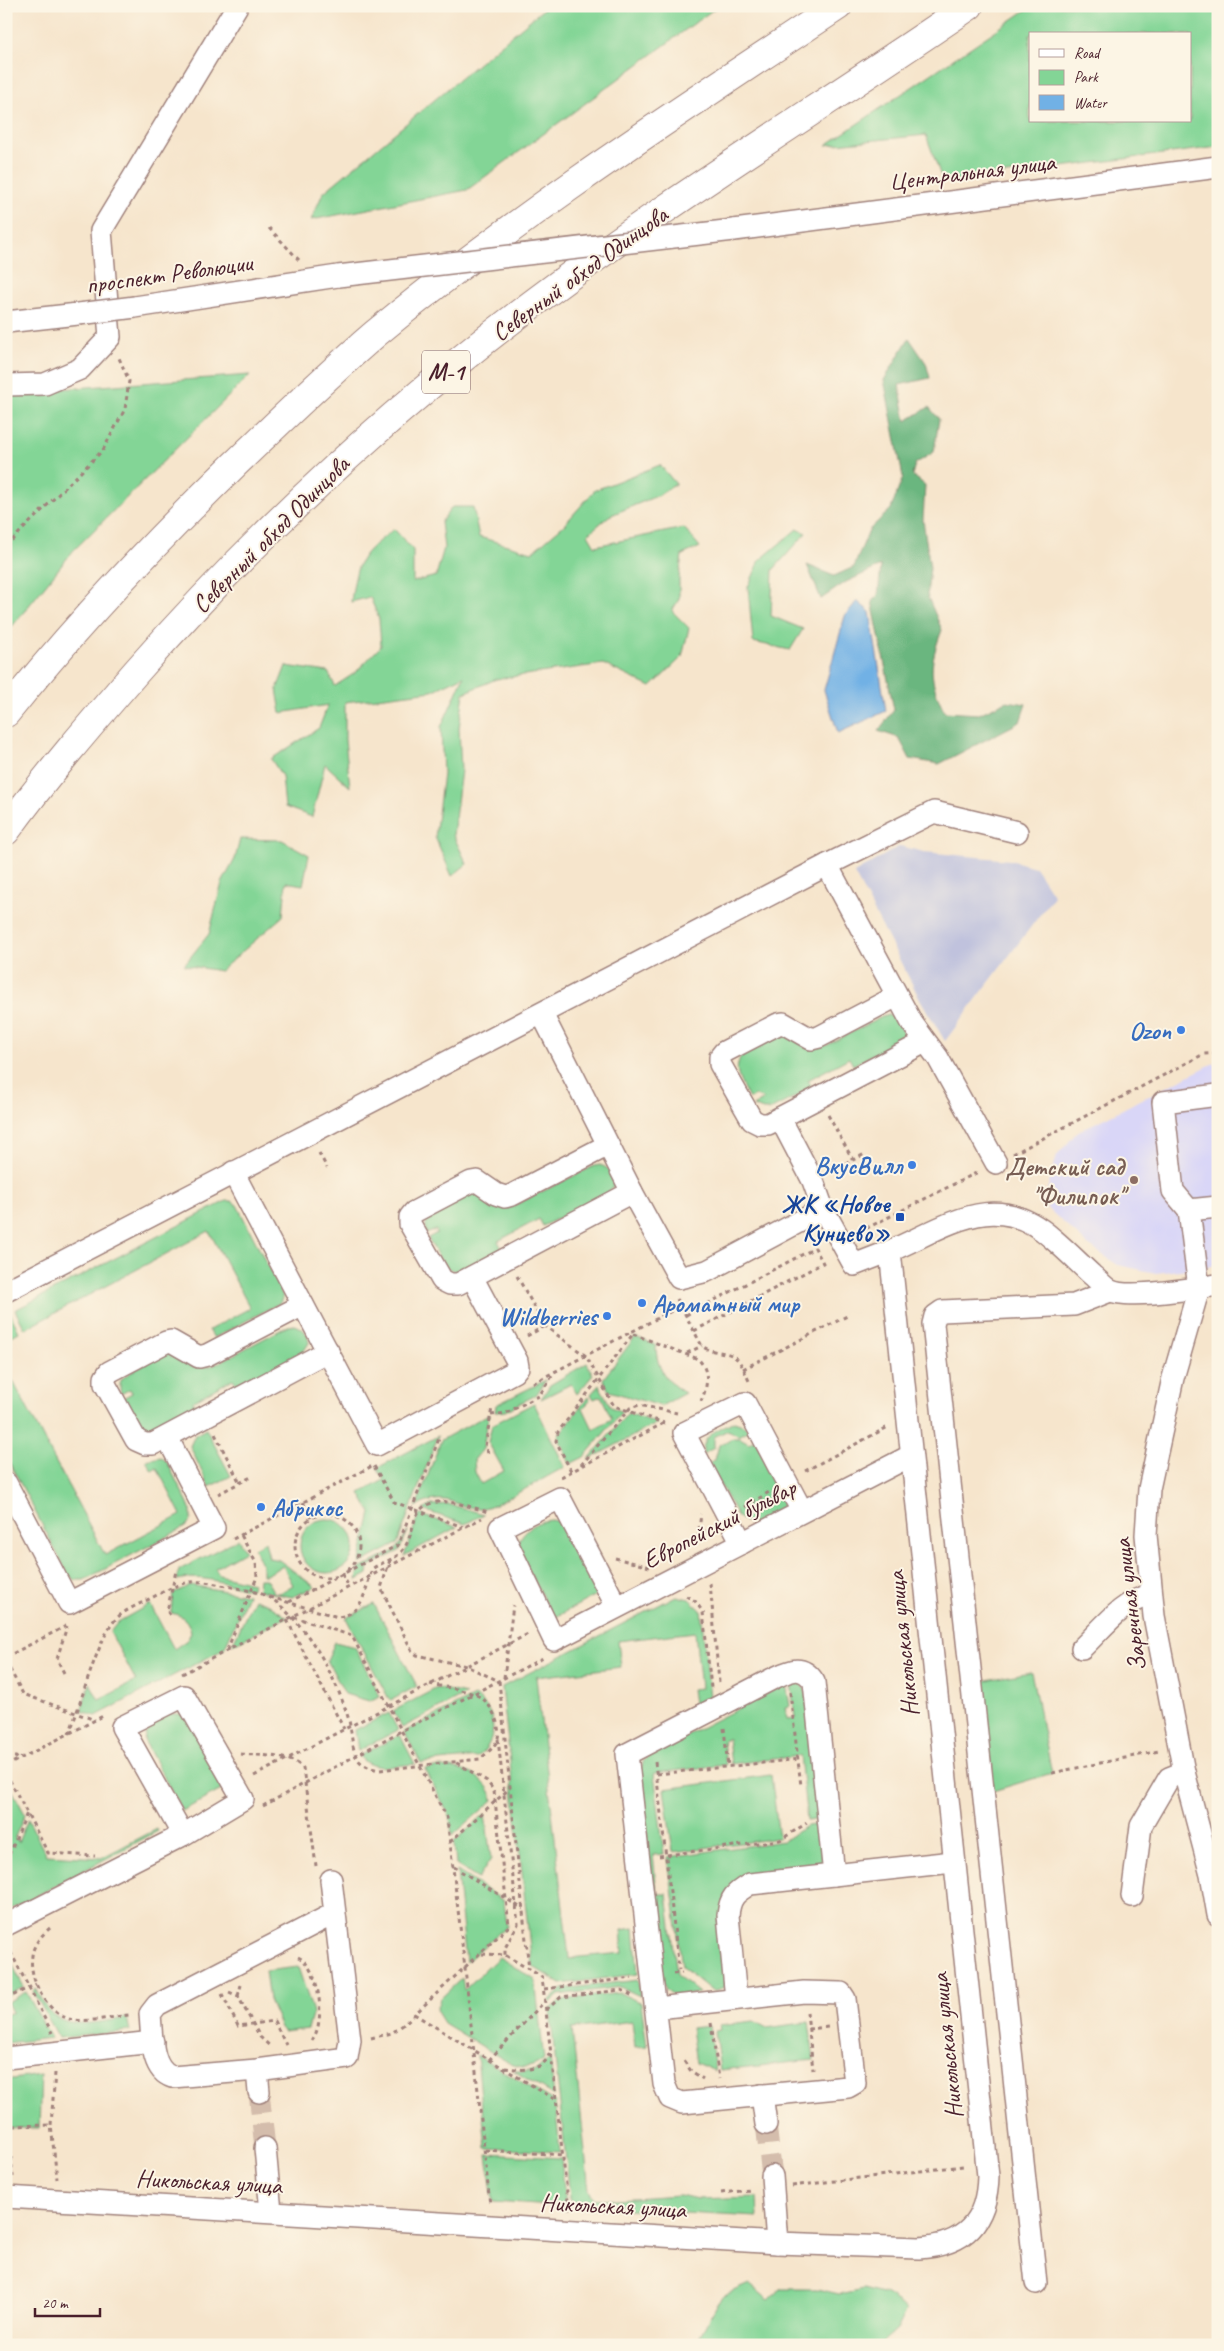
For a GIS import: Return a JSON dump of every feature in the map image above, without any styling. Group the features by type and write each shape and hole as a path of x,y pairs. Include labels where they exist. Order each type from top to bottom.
{"highway":[{"path":"6,713 114,587 187,511 278,422 375,335 478,254 608,161 838,6"},
{"name":"Северный обход Одинцова","path":"6,831 90,724 168,636 239,562 328,475 422,391 521,312 650,220 968,6"}],"street":[{"path":"6,385 45,384 80,369 110,337 101,232 236,6"},
{"name":"Центральная улица","path":"338,276 734,230 1218,167"},
{"name":"проспект Революции","path":"6,322 135,307 338,276"},
{"path":"6,1291 827,865 934,812 1017,832"},
{"path":"827,865 897,996 924,1042 938,1058 996,1163"},
{"path":"897,996 819,1037 811,1039 783,1023 724,1052 720,1057 720,1064 752,1120 760,1124 768,1124 924,1042"},
{"path":"542,1014 632,1192 679,1278 707,1271 823,1210"},
{"path":"1036,2283 933,1324 935,1316 942,1311 1074,1305 1110,1291 1144,1294 1208,1287 1189,1210 1173,1191 1163,1102 1218,1095"},
{"path":"780,1118 813,1181 823,1210 854,1265 969,1216 990,1212 1010,1213 1025,1219 1050,1236 1110,1291"},
{"path":"608,1145 512,1195 496,1194 477,1181 414,1212 410,1217 410,1224 442,1280 450,1284 458,1284 632,1192"},
{"path":"234,1172 377,1445 514,1372 518,1367 517,1361 472,1276"},
{"path":"1189,1210 1218,1207"},
{"name":"Никольская улица","path":"10,2187 271,2212 777,2243 936,2247 956,2240 972,2226 983,2211 987,2194 988,2176 953,1862 890,1251"},
{"name":"Заречная улица","path":"1208,1287 1173,1378 1149,1490 1146,1535 1151,1596 1179,1748 1184,1772 1214,1875 1218,1916"},
{"path":"303,1305 207,1355 199,1357 171,1341 166,1342 109,1372 104,1384 136,1440 145,1444 153,1444 328,1351"},
{"path":"742,1543 684,1433 742,1393 802,1511"},
{"path":"6,1482 14,1514 73,1612 214,1528 167,1437"},
{"name":"Европейский бульвар","path":"550,1632 617,1607 910,1456"},
{"path":"550,1632 500,1528 560,1498 617,1607"},
{"path":"1082,1648 1124,1607 1136,1598 1151,1596"},
{"path":"656,2008 736,1999 841,1992 846,1999 856,2083 848,2087 682,2104 670,2098 664,2084 627,1754 788,1672 800,1670 808,1673 814,1682 834,1875"},
{"path":"6,1925 183,1835 243,1799 184,1696 122,1727 183,1835"},
{"path":"1132,1896 1140,1826 1169,1778 1184,1772"},
{"path":"736,1999 728,1915 729,1903 738,1892 750,1884 953,1862"},
{"path":"331,1880 335,1913 350,2040 347,2058 257,2070 172,2078 165,2075 160,2069 153,2042 150,2014 157,2005 335,1913"},
{"path":"6,2058 153,2042"},
{"path":"257,2070 259,2092"},
{"path":"762,2096 766,2124"},
{"path":"265,2148 271,2212"},
{"path":"773,2182 777,2243"}],"path":[{"path":"269,228 303,264"},
{"path":"6,546 103,450 125,409 129,381 110,337"},
{"path":"856,1233 996,1163 1204,1054 1218,1052"},
{"path":"819,1097 852,1160"},
{"path":"318,1149 327,1168"},
{"path":"813,1181 865,1154"},
{"path":"686,1315 815,1248 818,1253 823,1263 694,1331"},
{"path":"508,1258 545,1326 586,1356 611,1402 626,1411 664,1423"},
{"path":"679,1278 669,1283 702,1346 709,1351 733,1356 753,1389 742,1393"},
{"path":"528,1386 633,1333 681,1306"},
{"path":"742,1369 849,1315"},
{"path":"633,1333 687,1353 704,1366 707,1374 706,1384 698,1406 707,1402"},
{"path":"571,1472 556,1436 633,1333"},
{"path":"687,1353 702,1346"},
{"path":"491,1415 506,1413 539,1396 554,1372"},
{"path":"742,1393 748,1379"},
{"path":"485,1408 493,1404 485,1446 488,1453"},
{"path":"579,1467 626,1411 639,1405 682,1414 676,1417"},
{"path":"205,1416 240,1482"},
{"path":"555,1480 670,1420"},
{"path":"289,1602 398,1545 442,1430 433,1435"},
{"path":"225,1543 382,1461"},
{"path":"374,1465 394,1502 463,1527"},
{"path":"201,1503 251,1476"},
{"path":"703,1563 697,1549 706,1476"},
{"path":"303,1502 311,1518"},
{"path":"69,1734 102,1640 116,1618 173,1586 186,1582 204,1582 289,1602 310,1608 338,1617 347,1616 356,1611 361,1604 370,1576 374,1567 404,1549 418,1511 425,1506 441,1502 491,1513 463,1527 370,1576 349,1587 310,1608 292,1617 287,1620 174,1678"},
{"path":"322,1514 333,1514 344,1519 352,1526 357,1536 359,1547 357,1558 351,1567 342,1574 332,1578 320,1578 302,1566 296,1556 297,1534 302,1525 311,1518 322,1514"},
{"path":"226,1651 252,1593 258,1569 241,1535"},
{"path":"390,1559 381,1588 412,1650 422,1658 466,1666 499,1681"},
{"path":"504,1679 518,1567"},
{"path":"168,1572 177,1568 168,1611 170,1615"},
{"path":"342,1574 349,1587"},
{"path":"710,1586 711,1599"},
{"path":"683,1595 695,1601 704,1612 714,1721 710,1736 732,1724"},
{"path":"269,1597 292,1617 307,1634 329,1673 351,1726 356,1755 360,1762 371,1768 420,1766 480,1759 492,1748 498,1738"},
{"path":"68,1625 63,1615 73,1612"},
{"path":"64,1673 56,1659 73,1612"},
{"path":"292,1617 352,1636 447,1818 490,2206"},
{"path":"287,1620 344,1730"},
{"path":"6,1658 68,1625"},
{"path":"351,1726 508,1644 550,1632"},
{"path":"6,1662 23,1694 95,1720"},
{"path":"788,1672 801,1787"},
{"path":"243,1799 250,1813 401,1731 499,1681"},
{"path":"499,1681 529,1970"},
{"path":"430,1684 474,1693 482,1698 492,1710 498,1738 518,1924 505,1948 505,1955"},
{"path":"784,1699 798,1705"},
{"path":"6,1766 104,1715"},
{"path":"652,1742 679,1970"},
{"path":"1052,1772 1179,1748"},
{"path":"216,1752 286,1759 297,1762 303,1768 315,1864 331,1880"},
{"path":"6,1757 16,1756 18,1760"},
{"path":"657,1774 821,1757"},
{"path":"651,1772 656,1765 664,1761"},
{"path":"291,1955 307,1963 315,1981 320,2023 315,2037 307,2046 377,2037 392,2033 509,1926 494,1791 487,1781 454,1762"},
{"path":"450,1842 510,1788"},
{"path":"6,1862 28,1813"},
{"path":"804,1814 806,1824"},
{"path":"639,1860 780,1840 806,1824 827,1820"},
{"path":"453,1866 524,1910"},
{"path":"55,1923 38,1939 32,1954 32,1971 36,1984 51,2008 62,2016 75,2020 150,2014"},
{"path":"480,1954 505,1955 542,1977 569,2211"},
{"path":"674,1964 687,1977"},
{"path":"544,1988 652,1976"},
{"path":"6,1999 36,1984"},
{"path":"274,2048 260,2038 253,2024 238,1996 219,1988 238,2026 253,2024 274,2021 288,2048 280,2049"},
{"path":"546,2010 561,1997 621,1990 656,2008"},
{"path":"489,2060 545,2000"},
{"path":"708,2002 722,2100"},
{"path":"814,2073 806,2008 815,2012"},
{"path":"414,2014 557,2101"},
{"path":"503,2068 534,2069 546,2061 550,2048"},
{"path":"804,2074 821,2072"},
{"path":"6,2109 10,2187"},
{"path":"8,2126 51,2125"},
{"path":"485,2150 563,2155"},
{"path":"721,2193 773,2182 963,2166"}],"shaded area":[{"path":"900,846 924,852 1010,860 1035,867 1054,896 945,1041 920,999 854,873"},
{"name":"Детский сад \"Филипок\"","path":"1218,1063 1218,1265 1156,1273 1118,1265 1088,1245 1043,1204 1057,1156 1077,1132 1212,1064"}],"green space":[{"path":"547,6 718,6 467,190 311,220 323,193"},
{"path":"1032,6 1218,6 1218,147 943,182 926,135 826,145"},
{"path":"909,338 926,363 930,378 899,385 906,421 929,407 939,419 934,452 915,464 912,475 925,485 923,520 930,568 927,595 942,630 932,671 939,700 945,712 979,714 1007,701 1026,704 1020,722 939,764 910,759 899,738 878,731 894,710 872,601 878,595 881,566 846,582 821,599 807,565 834,576 854,567 869,530 891,509 903,477 884,380"},
{"path":"250,375 73,551 6,634 6,393"},
{"path":"660,465 676,484 659,495 609,516 588,534 595,546 684,528 700,547 682,555 679,599 672,611 689,628 682,657 651,687 603,664 496,679 464,693 459,728 461,770 453,835 467,864 452,876 435,837 443,774 441,727 464,676 432,691 345,702 345,740 350,787 325,764 312,817 285,807 282,776 271,759 319,728 328,705 281,713 277,689 286,666 328,672 335,686 355,673 381,646 379,619 370,597 351,602 355,576 367,552 394,529 413,550 413,582 436,576 444,548 441,522 452,507 473,507 479,537 532,552 564,525 595,490"},
{"path":"797,529 806,533 773,570 771,616 803,629 790,650 753,642 748,587 760,560"},
{"path":"240,839 282,840 309,855 303,885 286,882 283,916 220,971 184,965 209,934 222,883 235,859"},
{"path":"888,1015 897,1020 902,1027 903,1034 897,1042 853,1065 849,1058 808,1080 812,1088 770,1110 763,1110 753,1106 764,1099 756,1096 749,1099 740,1082 738,1065 743,1053 781,1033 816,1048 827,1045"},
{"path":"600,1165 609,1170 614,1177 615,1184 609,1192 543,1226 539,1219 498,1241 502,1249 460,1271 449,1269 437,1255 428,1238 437,1233 436,1230 426,1234 426,1223 431,1216 469,1194 473,1193 509,1208 594,1166"},
{"path":"226,1201 232,1201 237,1205 283,1296 280,1303 214,1338 209,1330 250,1308 209,1231 25,1329 15,1310"},
{"path":"10,1313 19,1332 6,1339 6,1315"},
{"path":"295,1325 303,1330 308,1337 309,1343 303,1352 238,1386 233,1379 193,1401 196,1409 154,1431 142,1429 123,1398 132,1393 130,1389 121,1394 120,1382 125,1376 161,1356 170,1353 198,1367 214,1365 288,1326"},
{"path":"635,1337 656,1345 656,1353 663,1374 672,1384 685,1393 661,1406 609,1391 603,1379"},
{"path":"587,1363 593,1375 577,1394 571,1384 541,1399 550,1385"},
{"path":"6,1368 105,1555 181,1515 157,1468 152,1471 146,1460 161,1457 167,1462 191,1510 191,1520 185,1527 84,1580 76,1580 69,1576 6,1456"},
{"path":"546,1380 536,1395 505,1411 495,1412 496,1405"},
{"path":"599,1385 611,1407 622,1412 584,1457 570,1464 558,1436 588,1397 590,1401 583,1408 593,1429 612,1419 601,1396 594,1399 591,1394"},
{"path":"534,1403 565,1467 510,1497 483,1508 473,1508 444,1500 427,1502 416,1507 441,1440 489,1414 483,1449 474,1460 475,1472 481,1484 504,1471 488,1442 492,1425"},
{"path":"628,1413 657,1423 588,1460"},
{"path":"734,1421 749,1430 739,1436 728,1430 714,1437 714,1448 703,1454 703,1447 708,1437"},
{"path":"206,1429 231,1476 209,1487 190,1446 195,1435"},
{"path":"438,1436 397,1544 359,1564 371,1513 360,1493 384,1480 377,1468"},
{"path":"733,1438 740,1438 749,1443 755,1440 774,1474 781,1493 782,1502 780,1510 759,1523 749,1523 738,1517 709,1464 715,1460 719,1445"},
{"path":"448,1504 484,1514 465,1524 423,1510 432,1505"},
{"path":"419,1514 457,1527 404,1556"},
{"path":"327,1519 337,1521 346,1527 352,1536 354,1546 352,1556 346,1565 337,1571 327,1573 317,1571 308,1565 302,1556 300,1546 302,1536 308,1527 317,1521"},
{"path":"552,1520 562,1522 600,1593 554,1618 516,1547 526,1531 535,1524"},
{"path":"408,1531 399,1551 369,1566 368,1574 357,1580 359,1569 396,1550"},
{"path":"238,1539 245,1551 215,1568 219,1575 253,1583 250,1590 205,1579 186,1578 177,1580 179,1570"},
{"path":"265,1542 269,1558 279,1560 315,1587 292,1597 258,1590 259,1579 266,1579 274,1593 280,1593 293,1585 283,1566 266,1575 262,1575 262,1564 254,1548"},
{"path":"190,1585 248,1595 224,1649 96,1716 81,1711 90,1683 99,1700 136,1681 110,1632 118,1622 150,1604 174,1649 187,1640 191,1633 189,1625 179,1615 171,1613 173,1594"},
{"path":"676,1596 689,1599 701,1610 710,1697 694,1705 692,1689 701,1688 695,1632 618,1641 621,1667 536,1677 569,1958 623,1953 621,1930 634,1928 638,1974 561,1984 532,1966 502,1687"},
{"path":"254,1599 266,1603 287,1617 232,1645"},
{"path":"374,1604 417,1686 390,1701 346,1618"},
{"path":"335,1642 355,1647 380,1696 369,1701 345,1694 327,1660"},
{"path":"1031,1672 1052,1773 993,1791 981,1681"},
{"path":"791,1681 800,1684 805,1689 821,1819 807,1821 800,1756 731,1764 728,1738 723,1741 726,1765 654,1773 664,1854 653,1855 657,1894 667,1894 677,1975 699,1993 673,1994 669,1992 663,1983 639,1775 644,1760 650,1754 786,1684 790,1706 785,1707 787,1719 795,1718"},
{"path":"437,1688 466,1694 402,1728 393,1711"},
{"path":"474,1696 488,1709 493,1725 490,1742 485,1750 478,1757 421,1763 404,1732"},
{"path":"389,1713 398,1730 358,1751 355,1730"},
{"path":"166,1714 181,1714 188,1717 225,1788 182,1811 144,1740 147,1730 152,1724"},
{"path":"400,1735 415,1764 385,1767 371,1765 359,1756"},
{"path":"440,1767 457,1769 480,1779 486,1785 493,1800 452,1836 450,1817 425,1769"},
{"path":"771,1775 779,1838 673,1852 664,1789"},
{"path":"6,1779 25,1814 15,1837 18,1842 28,1819 46,1855 101,1858 157,1829 158,1831 6,1912"},
{"path":"485,1814 491,1859 478,1879 456,1865 454,1842"},
{"path":"821,1824 824,1861 821,1864 745,1878 726,1986 713,1992 682,1967 668,1857 783,1841 806,1826"},
{"path":"457,1871 504,1901 507,1926 466,1962"},
{"path":"6,1953 24,1987 6,1996"},
{"path":"499,1957 535,1980 544,2059 533,2066 520,2067 511,2064 444,2023 436,2010 440,1999 462,1978 464,1990"},
{"path":"298,1967 313,2012 308,2029 283,2032 269,2000 265,1971"},
{"path":"638,1980 640,1996 620,1987 559,1995 550,2003 549,2001 562,1989"},
{"path":"36,1988 48,2010 58,2018 77,2023 87,2023 127,2018 130,2031 59,2038 33,1991"},
{"path":"26,1992 51,2038 6,2043 6,2015 12,2012 7,2002"},
{"path":"620,1993 641,2003 647,2046 635,2047 632,2021 572,2029 589,2190 593,2198 601,2200 680,2195 697,2199 757,2197 758,2217 571,2207 550,2010 562,2000"},
{"path":"754,2021 767,2028 809,2022 814,2060 720,2070 715,2031 720,2030 719,2025"},
{"path":"709,2026 715,2071 696,2063 691,2028"},
{"path":"477,2055 555,2102 560,2152 486,2148"},
{"path":"550,2058 554,2096 514,2071 535,2071"},
{"path":"41,2075 39,2128 6,2128 6,2080"},
{"path":"487,2154 561,2158 566,2207 493,2202"},
{"path":"749,2284 769,2300 781,2289 817,2289 839,2294 863,2289 886,2295 907,2309 897,2329 879,2345 699,2345 698,2339 722,2296"}],"water":[{"path":"857,601 870,612 886,711 838,733 824,690 845,616"}],"tunnel":[{"path":"259,2092 265,2148"},
{"path":"766,2124 772,2176"}],"place":[{"name":"Ozon","path":"1181,1030"},
{"name":"ВкусВилл","path":"912,1165"},
{"name":"Детский сад \"Филипок\"","path":"1134,1180"},
{"name":"ЖК «Новое Кунцево»","path":"900,1217"},
{"name":"Ароматный мир","path":"642,1303"},
{"name":"Wildberries","path":"607,1316"},
{"name":"Абрикос","path":"261,1507"}]}
